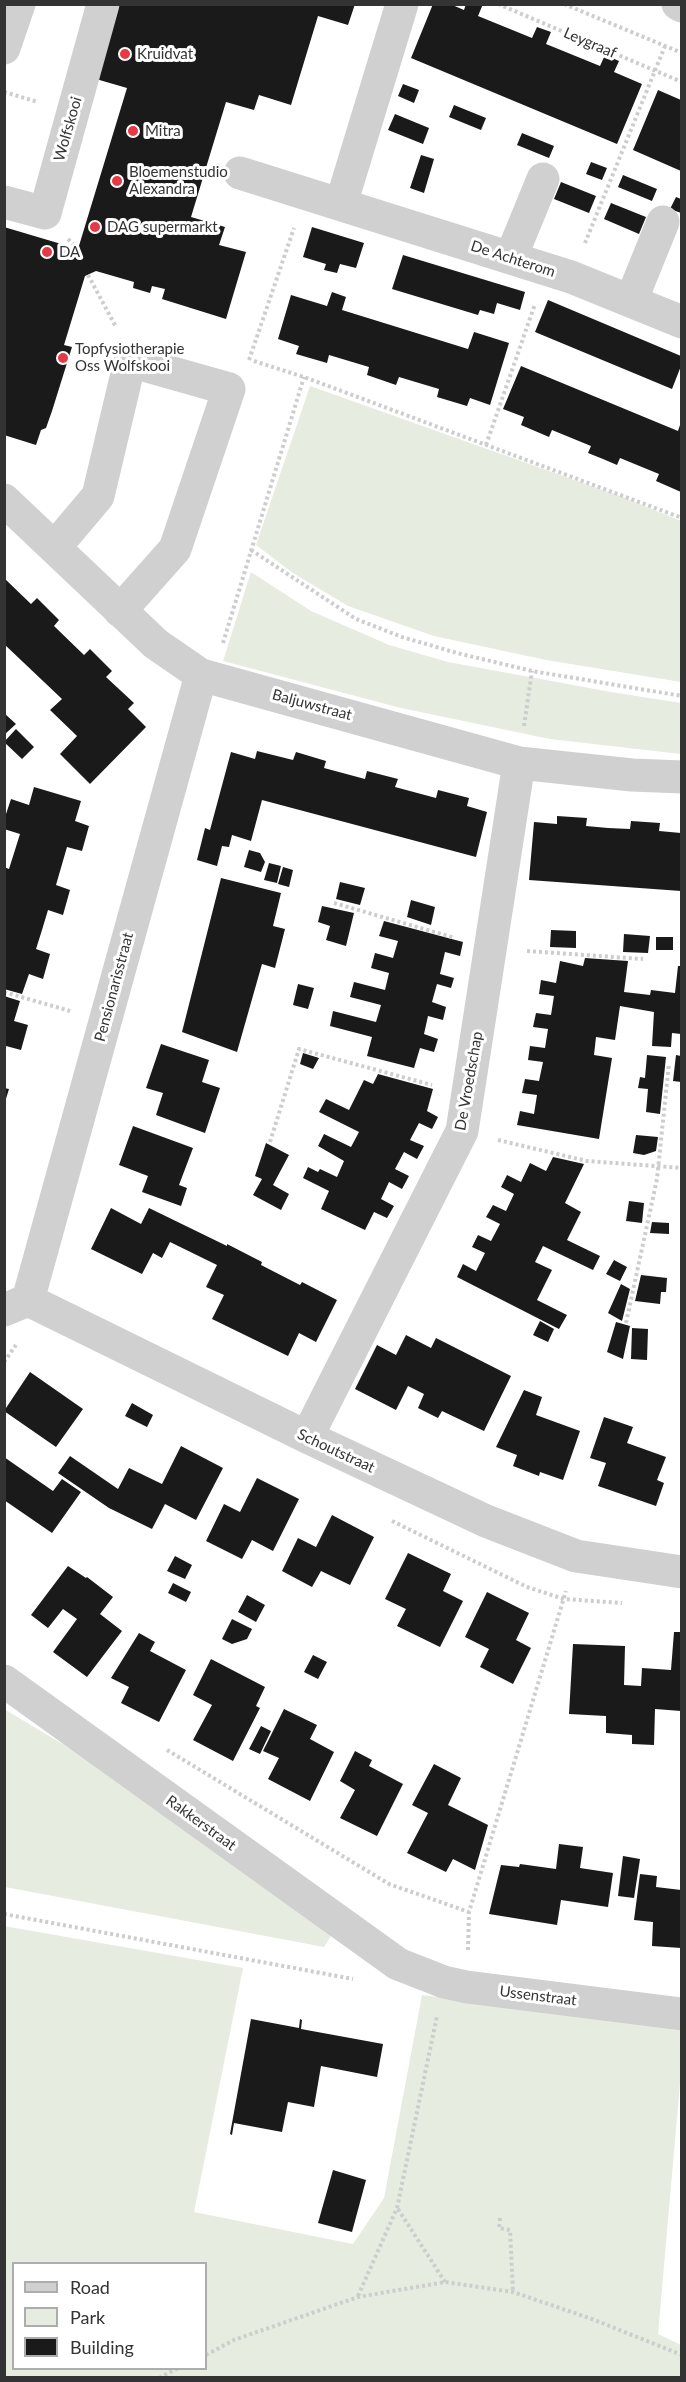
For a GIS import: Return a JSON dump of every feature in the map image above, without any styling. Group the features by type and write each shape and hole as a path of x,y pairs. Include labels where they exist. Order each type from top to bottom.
{"street":[{"path":"4,48 19,4"},
{"name":"Wolfskooi","path":"4,202 45,213 103,4"},
{"path":"341,204 402,4"},
{"name":"De Achterom","path":"240,173 559,273 681,322"},
{"path":"511,258 543,179"},
{"path":"630,301 663,222"},
{"path":"55,547 98,496 130,361 229,389 175,549 120,611"},
{"name":"Baljuwstraat","path":"4,500 156,644 207,676 519,763 632,775 681,777"},
{"name":"Pensionarisstraat","path":"16,1305 105,1020 207,676"},
{"name":"De Vroedschap","path":"307,1437 462,1131 519,763"},
{"name":"Schoutstraat","path":"16,1305 486,1521 576,1556 681,1572"},
{"name":"Rakkerstraat","path":"4,1681 398,1964"},
{"name":"Ussenstraat","path":"398,1964 456,1985 681,2014"}],"path":[{"name":"Leygraaf","path":"498,4 681,82"},
{"path":"564,4 681,53"},
{"path":"486,445 559,273 665,46"},
{"path":"229,389 249,360 306,193"},
{"path":"88,275 114,323 130,361"},
{"path":"249,360 304,377 681,518"},
{"path":"207,676 251,550 304,377"},
{"path":"251,550 356,619 402,637 532,671 681,696"},
{"path":"519,763 532,671"},
{"path":"334,903 491,948 643,959"},
{"path":"4,992 105,1020"},
{"path":"270,1142 299,1049 468,1095"},
{"path":"626,1323 659,1166 669,1063"},
{"path":"462,1131 587,1161 681,1168"},
{"path":"358,2297 398,2208 456,1985 469,1912 576,1556"},
{"path":"158,1744 389,1884 469,1912"},
{"path":"4,1914 362,1980 398,1964"},
{"path":"398,2208 445,2282"},
{"path":"500,2218 499,2228 510,2230 513,2292"},
{"path":"207,2354 234,2340 358,2297 445,2282 513,2292 592,2319 681,2355"},
{"path":"159,2378 173,2370"}],"green space":[{"path":"310,386 625,498 681,521 681,682 546,660 434,636 348,606 293,573 256,545"},
{"path":"251,572 311,611 389,645 448,662 681,703 681,754 550,739 401,708 223,661"},
{"path":"4,1709 148,1795 331,1936 324,1947 5,1887"},
{"path":"4,1926 243,1968 194,2212 353,2244 384,2198 422,1995 681,2029 681,2072 658,2334 681,2345 681,2377 5,2377"}],"building":[{"path":"119,4 355,4 348,25 318,16 291,105 259,95 254,110 226,102 191,217 225,227 219,245 246,252 226,319 162,299 165,289 152,286 150,293 133,288 134,282 96,271 85,276 64,345 72,347 46,428 41,430 36,445 4,435 4,227 78,249 127,88 96,79"},
{"path":"433,4 450,4 464,10 466,4 483,4 478,16 532,38 537,27 551,32 546,44 600,66 605,55 619,61 614,72 642,84 617,144 411,58"},
{"path":"403,84 419,90 414,103 398,96"},
{"path":"658,90 681,100 681,171 633,150"},
{"path":"454,105 486,118 481,130 449,117"},
{"path":"395,114 429,128 423,144 388,130"},
{"path":"522,133 554,146 549,158 517,145"},
{"path":"421,155 434,159 424,193 410,188"},
{"path":"591,162 607,168 602,180 586,174"},
{"path":"623,175 657,189 652,201 618,187"},
{"path":"561,182 596,196 589,213 554,199"},
{"path":"676,197 681,199 681,213 670,209"},
{"path":"611,203 646,217 639,234 604,219"},
{"path":"312,227 364,243 356,268 340,264 337,273 324,270 326,264 303,257"},
{"path":"403,255 525,292 520,310 497,303 494,314 480,310 478,315 392,289"},
{"path":"332,292 346,297 342,310 468,349 474,332 509,343 490,405 470,398 467,406 437,397 439,389 399,377 396,385 367,375 369,367 329,355 327,363 296,354 299,346 278,339 291,295 327,306"},
{"path":"548,300 681,356 681,366 672,389 535,332"},
{"path":"521,366 678,431 681,422 681,492 656,481 659,474 620,458 617,465 588,453 591,446 552,430 549,437 521,425 524,417 503,409"},
{"path":"4,578 31,604 37,598 59,620 54,626 84,655 90,649 112,671 106,677 134,703 128,709 146,727 90,784 60,754 77,736 50,710 62,699 4,644"},
{"path":"4,713 16,724 4,735"},
{"path":"16,729 34,747 22,759 4,742"},
{"path":"257,751 293,760 296,752 326,761 324,768 365,779 367,771 398,779 395,787 436,798 438,790 469,798 467,806 487,812 476,857 262,800 251,841 232,835 229,847 222,846 217,866 197,860 205,828 210,830 231,752 255,759"},
{"path":"34,787 81,801 75,821 89,826 82,851 67,847 56,885 70,890 63,915 48,910 36,949 50,954 43,979 29,974 22,994 4,989 4,867 9,869 20,834 4,829 4,820 11,799 29,805"},
{"path":"557,816 587,818 586,826 608,828 630,829 631,821 660,823 659,831 681,833 681,891 529,880 534,822 557,824"},
{"path":"249,850 260,853 265,862 261,872 244,867"},
{"path":"269,863 281,866 277,883 264,880"},
{"path":"283,867 293,870 289,887 278,884"},
{"path":"221,878 281,893 273,926 285,929 275,968 262,964 237,1052 182,1032"},
{"path":"340,882 365,888 360,905 336,899"},
{"path":"411,900 435,907 431,925 407,917"},
{"path":"322,906 354,913 346,946 326,940 330,926 318,922"},
{"path":"384,921 463,942 460,956 445,952 440,974 454,978 451,988 437,984 432,1002 446,1007 443,1020 428,1016 424,1034 438,1039 434,1052 420,1048 414,1068 367,1056 372,1037 330,1026 333,1011 376,1022 381,1005 350,997 354,982 385,990 389,973 371,968 375,953 393,958 398,941 379,936"},
{"path":"551,930 576,931 576,948 550,947"},
{"path":"624,934 650,936 648,953 623,952"},
{"path":"656,937 673,937 673,950 656,950"},
{"path":"585,958 628,961 624,992 650,995 651,990 675,993 678,966 681,966 681,1034 672,1033 671,1047 652,1046 654,1012 620,1006 615,1040 596,1037 594,1055 612,1058 599,1139 517,1125 520,1111 534,1114 537,1095 522,1093 525,1079 539,1081 543,1062 528,1060 530,1046 545,1048 548,1029 533,1027 536,1013 551,1015 554,996 539,994 541,980 556,983 560,961 583,966"},
{"path":"298,984 314,988 308,1009 293,1005"},
{"path":"4,996 20,1001 14,1021 28,1025 21,1050 6,1046 4,1051"},
{"path":"161,1044 209,1060 202,1082 220,1088 205,1133 156,1115 163,1093 146,1088"},
{"path":"303,1053 319,1058 313,1069 300,1064"},
{"path":"647,1055 666,1057 660,1114 646,1112 648,1089 638,1088 640,1077 645,1078"},
{"path":"676,1055 681,1056 681,1082 673,1081"},
{"path":"378,1074 433,1089 427,1111 438,1117 432,1129 419,1123 410,1140 424,1146 417,1159 404,1152 395,1169 409,1176 402,1189 389,1182 381,1199 394,1206 387,1218 374,1212 365,1230 321,1209 329,1191 303,1178 308,1167 318,1172 320,1169 337,1177 344,1161 318,1146 324,1134 351,1147 359,1132 319,1112 326,1099 349,1110 364,1080 373,1084"},
{"path":"4,1088 9,1089 5,1102 4,1102"},
{"path":"133,1126 193,1148 179,1185 187,1188 181,1206 142,1192 148,1176 119,1165"},
{"path":"636,1135 658,1137 656,1151 644,1155 633,1153"},
{"path":"266,1143 289,1155 273,1185 289,1194 281,1210 253,1195 262,1179 255,1176"},
{"path":"553,1157 584,1164 565,1203 581,1212 567,1240 600,1256 593,1270 543,1246 535,1262 552,1270 537,1300 567,1315 559,1329 457,1277 463,1264 476,1271 485,1253 472,1247 478,1235 491,1241 500,1224 486,1217 493,1205 506,1211 514,1194 501,1187 507,1175 521,1182 530,1163 546,1171"},
{"path":"629,1201 644,1203 642,1223 626,1221"},
{"path":"111,1208 141,1224 149,1208 227,1246 227,1244 300,1285 302,1282 337,1300 316,1342 299,1333 288,1356 212,1319 224,1295 206,1287 217,1265 170,1242 162,1258 153,1253 142,1274 91,1249"},
{"path":"652,1222 669,1223 669,1234 650,1233"},
{"path":"614,1260 627,1267 620,1281 606,1274"},
{"path":"641,1275 667,1278 666,1292 661,1292 660,1304 635,1301"},
{"path":"621,1284 630,1289 622,1321 608,1313"},
{"path":"540,1321 554,1329 548,1342 533,1335"},
{"path":"616,1322 630,1326 623,1359 607,1352"},
{"path":"632,1328 648,1329 647,1360 631,1359"},
{"path":"406,1335 431,1348 436,1338 511,1376 484,1431 442,1411 438,1418 418,1408 424,1394 408,1386 396,1410 355,1389 377,1345 396,1355"},
{"path":"30,1372 83,1409 56,1447 4,1411"},
{"path":"524,1390 542,1397 536,1415 580,1431 563,1480 540,1472 539,1476 513,1466 517,1455 496,1447"},
{"path":"132,1403 153,1415 147,1427 125,1416"},
{"path":"604,1417 633,1427 627,1443 666,1457 657,1480 664,1483 656,1506 598,1486 606,1463 590,1458"},
{"path":"181,1446 223,1468 196,1520 165,1504 152,1529 109,1508 58,1473 70,1456 118,1489 129,1468 162,1484"},
{"path":"4,1457 53,1491 62,1479 81,1492 52,1533 4,1500"},
{"path":"257,1478 299,1499 273,1551 252,1540 242,1559 206,1541 224,1504 240,1512"},
{"path":"332,1515 374,1537 350,1585 321,1571 312,1587 282,1571 298,1538 316,1547"},
{"path":"408,1553 451,1574 443,1591 463,1601 440,1647 397,1626 406,1609 385,1599"},
{"path":"175,1556 192,1565 185,1579 167,1571"},
{"path":"68,1566 113,1597 100,1614 122,1631 87,1677 53,1652 77,1619 63,1609 48,1628 31,1615"},
{"path":"173,1583 191,1592 186,1602 168,1593"},
{"path":"487,1592 529,1613 516,1640 531,1648 513,1684 480,1667 489,1649 465,1637"},
{"path":"247,1595 265,1605 256,1622 238,1612"},
{"path":"232,1619 252,1629 247,1639 232,1644 222,1639"},
{"path":"674,1632 681,1632 681,1711 655,1709 654,1745 632,1744 632,1735 606,1733 606,1716 569,1714 573,1644 625,1646 624,1685 641,1686 642,1668 671,1670"},
{"path":"139,1633 155,1642 150,1651 186,1670 159,1722 121,1703 129,1687 111,1678"},
{"path":"313,1655 327,1662 318,1679 304,1672"},
{"path":"211,1659 265,1687 256,1706 260,1708 233,1761 193,1740 212,1705 193,1695"},
{"path":"284,1709 317,1725 310,1739 334,1752 310,1801 268,1779 279,1758 263,1751"},
{"path":"261,1726 271,1731 260,1754 249,1749"},
{"path":"355,1751 372,1760 369,1766 403,1784 377,1836 340,1818 355,1790 340,1781"},
{"path":"434,1764 461,1778 448,1805 488,1825 475,1870 453,1859 446,1872 407,1853 428,1813 412,1805"},
{"path":"559,1844 583,1847 580,1868 613,1873 608,1907 561,1900 557,1925 489,1914 501,1865 519,1867 520,1864 556,1869"},
{"path":"623,1856 640,1859 634,1898 618,1896"},
{"path":"640,1874 657,1876 656,1887 681,1890 681,1948 652,1946 653,1922 634,1920"},
{"path":"251,2019 299,2028 300,2019 302,2020 301,2029 383,2044 377,2077 321,2066 314,2107 288,2102 282,2132 234,2123 232,2135 230,2134"},
{"path":"333,2170 366,2180 352,2232 318,2223"}],"place":[{"name":"Kruidvat","path":"125,54"},
{"name":"Mitra","path":"133,131"},
{"name":"Bloemenstudio Alexandra","path":"117,181"},
{"name":"DAG supermarkt","path":"95,227"},
{"name":"DA","path":"47,252"},
{"name":"Topfysiotherapie Oss Wolfskooi","path":"63,358"}]}
